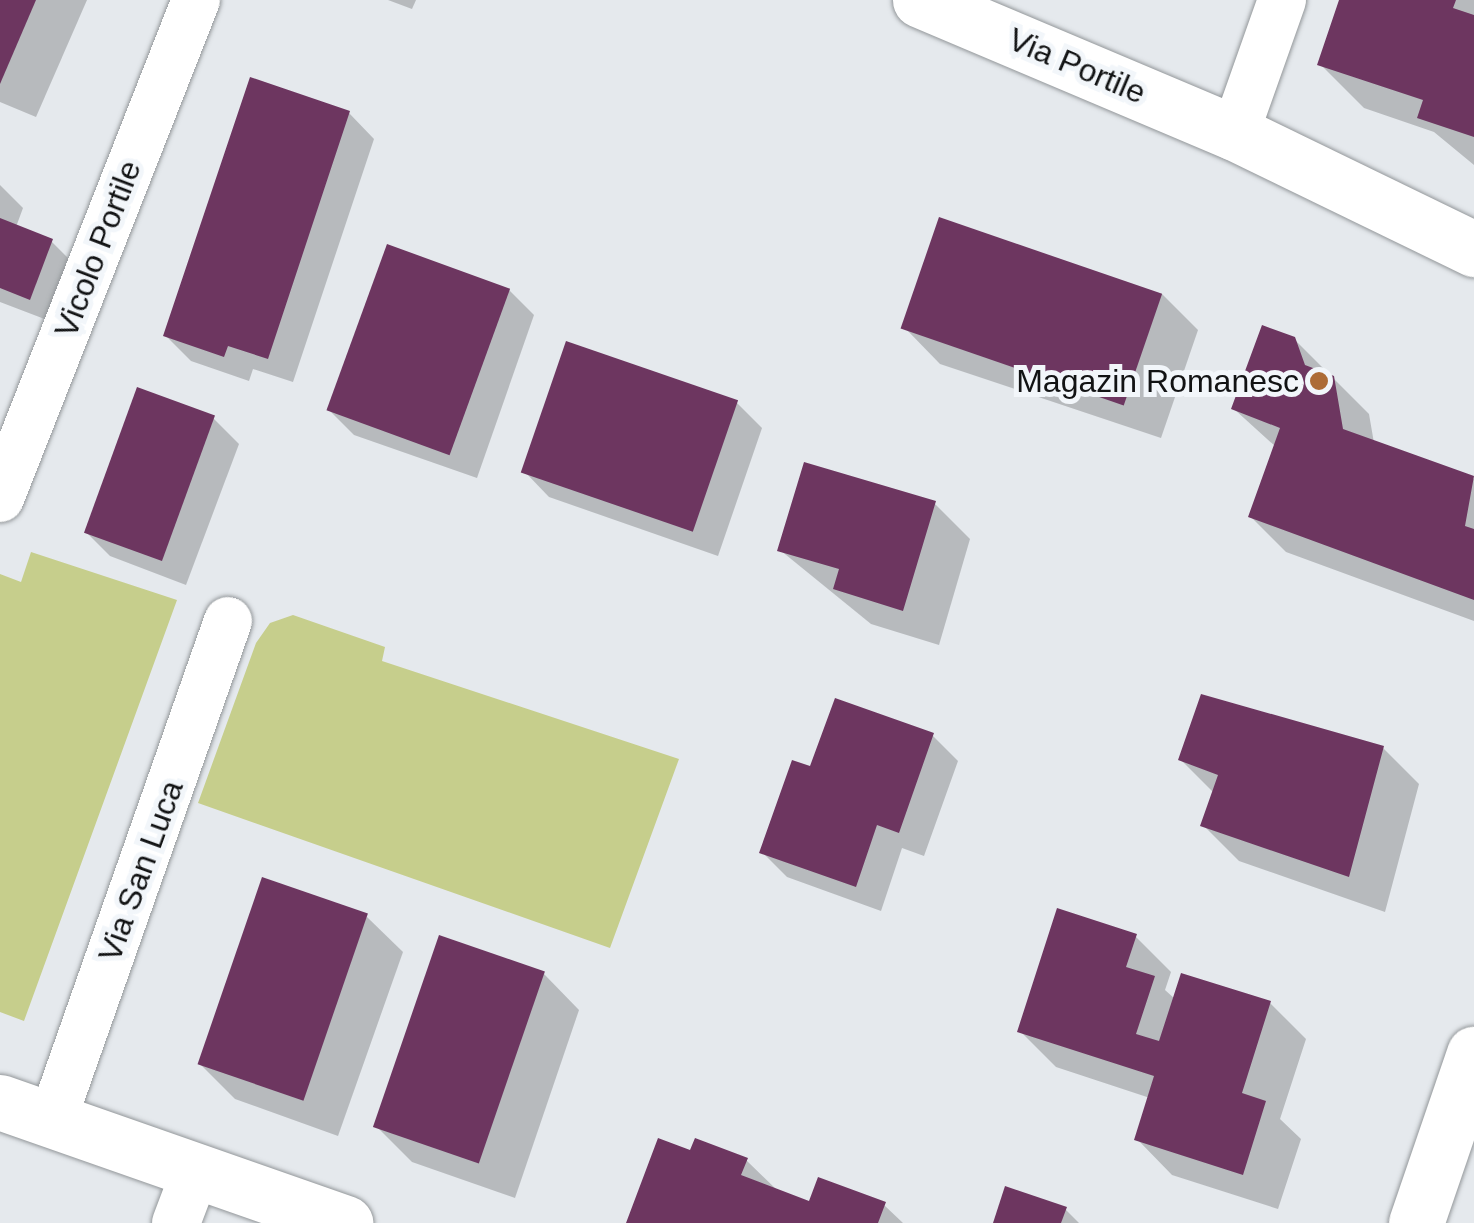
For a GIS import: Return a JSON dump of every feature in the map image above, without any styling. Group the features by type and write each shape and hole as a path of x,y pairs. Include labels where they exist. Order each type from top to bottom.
{"street":[{"name":"Vicolo Portile","path":"0,498 196,0"},
{"name":"Via Portile","path":"920,0 1235,133 1474,248"},
{"path":"1235,133 1282,0"},
{"name":"Via San Luca","path":"52,1120 228,620"},
{"path":"1416,1223 1474,1054"},
{"path":"0,1102 344,1223"},
{"path":"176,1223 196,1170"}],"green space":[{"path":"31,552 177,600 24,1021 0,1012 0,574 21,582"},
{"path":"293,615 385,647 382,661 679,759 610,948 198,803 256,643 270,623"}],"building":[{"path":"0,0 36,0 0,84"},
{"path":"1339,0 1456,0 1453,8 1474,15 1474,137 1417,118 1423,100 1317,65"},
{"path":"250,77 350,111 268,359 228,346 224,357 163,336"},
{"path":"939,217 1162,294 1124,405 901,329"},
{"path":"0,218 53,239 30,300 0,288"},
{"path":"387,244 510,289 450,455 326,410"},
{"path":"1262,325 1295,337 1305,365 1334,376 1343,429 1474,476 1465,526 1474,529 1474,600 1248,517 1280,428 1231,409"},
{"path":"566,341 738,400 693,532 521,472"},
{"path":"137,387 215,415 162,561 84,533"},
{"path":"804,462 936,501 903,611 833,589 839,569 777,551"},
{"path":"1201,694 1384,746 1349,877 1200,826 1218,775 1178,760"},
{"path":"835,698 934,733 899,833 877,825 856,887 759,853 792,760 810,766"},
{"path":"262,877 368,913 303,1101 198,1064"},
{"path":"1057,908 1137,934 1126,967 1155,976 1136,1034 1159,1041 1181,973 1271,1001 1242,1093 1266,1101 1243,1175 1134,1140 1154,1076 1017,1032"},
{"path":"439,935 545,971 479,1163 373,1127"},
{"path":"658,1138 690,1150 695,1138 748,1158 741,1175 809,1201 818,1177 886,1202 878,1223 626,1223"},
{"path":"1005,1186 1067,1207 1061,1223 993,1223"}],"place":[{"name":"Magazin Romanesc","path":"1319,381"}]}
